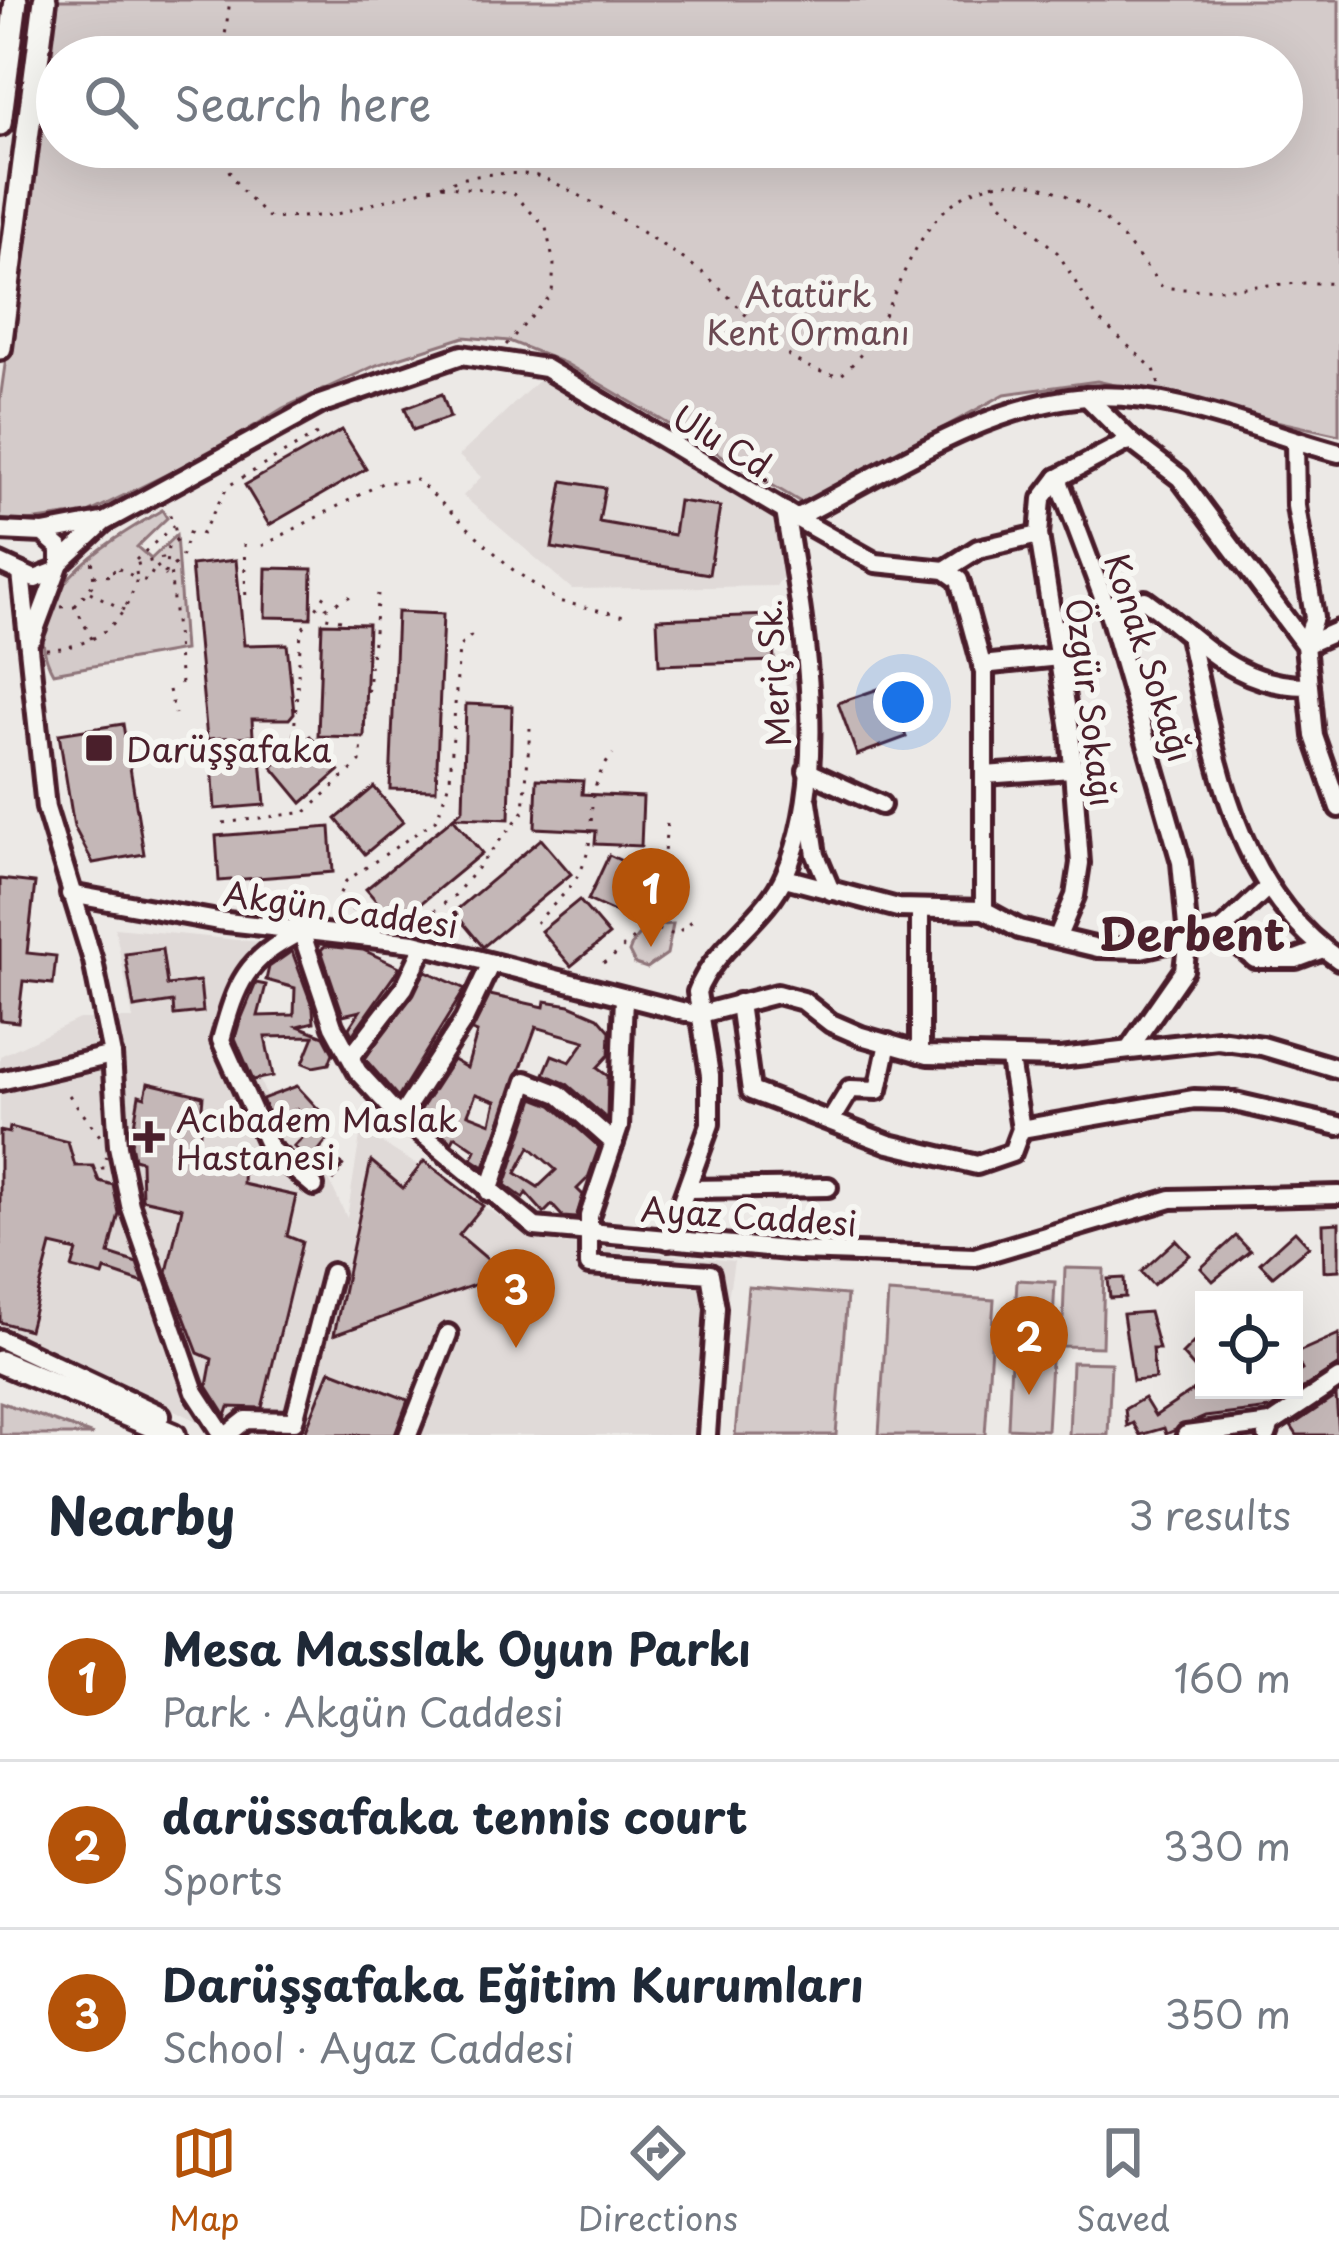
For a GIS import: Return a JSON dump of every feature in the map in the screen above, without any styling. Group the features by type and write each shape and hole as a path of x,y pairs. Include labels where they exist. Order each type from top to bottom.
{"main road":[{"path":"0,124 5,43 16,0"},
{"path":"40,36 45,0"},
{"path":"0,348 36,70"},
{"path":"0,1362 174,1435"},
{"path":"0,1376 138,1435"}],"street":[{"name":"Ulu Cd.","path":"58,567 104,522 320,404 462,355 545,368 790,514 986,423 1087,397 1160,405 1339,453"},
{"path":"1087,397 1130,440 1180,478 1305,645"},
{"path":"1058,478 1130,440"},
{"path":"1295,441 1296,506 1314,617 1305,645 1314,736 1339,808"},
{"name":"Özgür Sokağı","path":"1058,478 1042,500 1040,535 1059,657 1080,863 1075,896 1058,936"},
{"name":"Konak Sokağı","path":"1058,478 1108,609 1181,862 1188,937"},
{"path":"790,514 876,562 946,570 959,580 982,665 983,910"},
{"name":"Meriç Sk.","path":"697,1016 700,983 785,878 806,777 810,706 790,514"},
{"name":"Ulu Cd.","path":"0,531 40,533 104,522"},
{"path":"32,643 58,567 56,542 40,533 16,544 12,567 32,643 46,808 93,961 112,1055 118,1146 130,1205 195,1392 225,1435 246,1420 294,1421 332,1273"},
{"path":"946,570 978,549 1040,535"},
{"path":"12,567 44,579 58,567"},
{"path":"1108,609 1145,600 1190,641 1259,682 1309,686"},
{"path":"1305,645 1339,632"},
{"path":"1190,641 1224,796 1268,888 1331,955"},
{"path":"982,665 1059,657"},
{"path":"984,775 1072,770"},
{"path":"831,891 816,855 806,777 881,805"},
{"path":"785,878 920,909 983,910 1018,929 1098,949 1141,950 1222,930 1268,888"},
{"name":"Akgün Caddesi","path":"70,894 424,946 697,1016"},
{"path":"920,909 920,1053"},
{"path":"1222,930 1255,959 1331,955"},
{"path":"301,931 266,950 243,974 221,1040 270,1149 314,1186"},
{"name":"Ayaz Caddesi","path":"301,931 333,1026 358,1072 400,1116 535,1227 668,1240 976,1257 1171,1199 1339,1195"},
{"path":"1129,1049 1184,970 1188,937"},
{"path":"351,1057 404,988 424,946"},
{"path":"400,1116 464,1020 491,963"},
{"path":"668,1240 710,1124 710,1075 697,1016 739,1003 777,994 803,1001 832,1023 920,1053 1010,1060 1218,1040 1262,1046 1339,1069"},
{"path":"624,997 620,1127 586,1233 589,1265 710,1274 716,1309 707,1435"},
{"path":"739,1003 751,1091 889,1144 976,1165 1012,1154 1021,1129 1010,1060"},
{"path":"831,1120 850,1089 878,1090 888,1043"},
{"path":"0,1081 112,1055"},
{"path":"489,1192 526,1081 559,1094 614,1143"},
{"path":"1021,1129 1194,1099 1226,1100 1339,1126"},
{"path":"688,1189 828,1186"},
{"path":"408,1435 448,1334"},
{"path":"0,1339 161,1415"},
{"path":"1186,1435 1269,1429 1339,1379"}],"path":[{"path":"225,36 230,0"},
{"path":"228,168 245,198 271,219 333,215 462,177 535,175 703,273 758,332 808,371 840,376 860,359 922,238 955,199 992,180 1031,183 1079,204 1108,224 1162,287 1205,293 1256,284 1339,284"},
{"path":"992,180 997,200 1058,254 1097,318 1154,369 1160,405"},
{"path":"442,184 514,194 547,228 554,264 551,294 510,339"},
{"path":"201,535 228,486 317,434"},
{"path":"262,546 382,483 417,480 512,569 558,601 629,617"},
{"path":"94,575 114,576 113,566 148,581 156,565 165,576 166,556 177,539 163,496"},
{"path":"136,560 174,525"},
{"path":"181,684 170,569 181,558 191,527"},
{"path":"42,609 75,606 89,591 94,575 89,536"},
{"path":"244,544 246,602"},
{"path":"32,643 67,648 93,640 126,611 137,578 135,566 166,556"},
{"path":"89,591 126,611"},
{"path":"215,757 274,749 294,735 301,631 327,592"},
{"path":"223,823 306,812 360,762 378,594"},
{"path":"341,620 326,617 326,608 351,596"},
{"path":"75,606 93,640"},
{"path":"472,635 459,646 450,779 437,819 346,881 340,896 350,909 418,926 454,895 524,811 530,728"},
{"path":"169,690 175,714"},
{"path":"536,923 573,884 586,860 593,779 613,754"},
{"path":"667,824 656,929 667,937 692,921"},
{"path":"603,963 620,954 644,927 658,923"},
{"path":"69,1095 101,1137"},
{"path":"106,1156 103,1168 109,1166"}],"shaded area":[{"path":"542,377 772,514 784,575 776,586 572,589 463,496 481,477 459,456"},
{"path":"115,928 259,942 241,1027 264,1091 330,1182 347,1218 361,1130 539,1241 734,1261 706,1435 228,1435 114,1382 0,1340 0,1056 79,1019 133,1019"}],"green space":[{"name":"Atatürk Kent Ormanı","path":"57,0 1339,0 1339,435 1097,381 1005,394 804,504 565,363 509,341 464,337 377,365 283,408 214,451 88,513 0,525 0,400 36,147 36,168 1303,168 1303,36 52,36"},
{"path":"162,510 167,518 137,547 151,559 176,535 184,650 53,673 43,645 45,620 55,596 93,555"},
{"path":"673,924 667,954 647,968 635,964 629,952 640,934"},
{"path":"1065,1268 1104,1269 1102,1347 1062,1346"},
{"path":"1017,1280 1055,1282 1051,1360 1013,1358"},
{"path":"748,1287 847,1295 836,1435 735,1435"},
{"path":"888,1293 994,1300 985,1435 879,1435"},
{"path":"1011,1360 1051,1362 1047,1430 1008,1428"},
{"path":"1072,1362 1111,1363 1108,1435 1069,1435"},
{"path":"0,1402 93,1435 0,1435"}],"building":[{"path":"442,394 450,417 413,430 405,408"},
{"path":"342,430 366,469 269,525 245,485"},
{"path":"563,481 605,488 599,522 674,535 679,501 720,507 709,574 552,548"},
{"path":"236,560 244,645 287,644 294,713 289,719 252,719 253,736 207,739 191,565"},
{"path":"266,568 312,569 311,618 265,617"},
{"path":"397,612 443,614 436,790 390,789"},
{"path":"772,615 774,661 659,665 657,619"},
{"path":"322,623 368,624 364,737 318,736"},
{"path":"887,686 906,737 857,755 838,703"},
{"path":"466,704 512,706 509,819 454,817 463,809"},
{"path":"123,724 144,854 93,863 74,827 59,734"},
{"path":"310,736 339,771 302,803 272,767"},
{"path":"261,759 265,805 215,809 212,763"},
{"path":"537,779 583,781 582,794 643,797 641,846 595,844 596,831 535,828"},
{"path":"374,787 403,822 365,854 336,819"},
{"path":"453,818 482,853 396,924 366,889"},
{"path":"330,827 333,872 219,881 216,836"},
{"path":"541,839 571,874 483,947 454,912"},
{"path":"609,855 650,874 630,919 588,900"},
{"path":"0,879 35,883 27,953 56,956 53,984 23,981 18,1022 0,1020"},
{"path":"579,900 609,935 571,966 541,931"},
{"path":"325,946 363,950 400,967 352,1035 349,1028 360,1011 343,1015 321,950"},
{"path":"162,949 167,985 200,981 203,1012 174,1015 173,1002 134,1008 125,954"},
{"path":"292,951 313,1008 314,1022 298,1026 324,1036 333,1053 329,1064 313,1067 303,1063 314,1036 265,1037 273,1076 253,1080 235,1038 239,1024 256,983 266,985 258,1016 294,1015 295,988 266,980 269,967"},
{"path":"426,971 465,989 398,1097 365,1059"},
{"path":"490,995 544,1007 545,1001 570,1005 598,1017 610,1031 609,1055 597,1068 608,1076 607,1119 567,1084 544,1074 552,1055 570,1062 585,1041 536,1027 484,1167 472,1159 476,1150 455,1136 452,1142 418,1114 453,1060 467,1068 477,1033 472,1031","holes":["476,1094 496,1101 491,1123 468,1114"]},
{"path":"148,1083 203,1096 199,1143 244,1153 243,1184 296,1196 287,1236 302,1242 262,1408 229,1407 226,1416 207,1386 212,1359 198,1353 167,1272 182,1208 142,1199 141,1161 134,1159 131,1144 139,1095 145,1097"},
{"path":"297,1086 320,1111 302,1117 297,1109 277,1116 281,1125 274,1127 262,1099"},
{"path":"534,1098 552,1105 599,1147 588,1178 577,1189 583,1195 576,1218 563,1217 552,1205 544,1213 526,1193 523,1198 505,1185","holes":["530,1147 556,1170 538,1187 516,1173"]},
{"path":"325,1115 335,1130 319,1150 343,1165 334,1180 294,1147"},
{"path":"10,1127 68,1142 75,1166 93,1166 99,1181 113,1185 119,1213 109,1254 137,1263 144,1283 105,1270 103,1276 72,1268 77,1251 51,1245 29,1330 0,1322 0,1131 9,1133"},
{"path":"371,1161 403,1188 424,1161 483,1206 459,1235 505,1274 334,1335"},
{"path":"1339,1223 1339,1270 1324,1271 1323,1224"},
{"path":"1295,1231 1309,1246 1273,1276 1260,1263"},
{"path":"1236,1236 1250,1251 1213,1281 1201,1268"},
{"path":"1176,1240 1190,1255 1153,1285 1141,1272"},
{"path":"1124,1278 1125,1297 1110,1298 1108,1279"},
{"path":"1149,1312 1159,1349 1152,1349 1155,1379 1133,1381 1123,1314"},
{"path":"1339,1334 1339,1365 1303,1388 1303,1350"},
{"path":"1195,1341 1195,1369 1182,1354"},
{"path":"330,1370 408,1400 395,1435 304,1435"},
{"path":"1195,1389 1195,1399 1286,1399 1270,1409 1205,1417 1166,1434 1164,1428 1140,1435 1133,1423 1127,1426 1125,1409 1144,1398 1155,1416"},
{"path":"1336,1396 1339,1435 1297,1435 1291,1426"}],"place":[{"name":"Darüşşafaka","path":"99,748"},
{"name":"Mesa Masslak Oyun Parkı","path":"651,947"},
{"name":"Acıbadem Maslak Hastanesi","path":"149,1137"},
{"name":"Darüşşafaka Eğitim Kurumları","path":"516,1348"},
{"name":"darüssafaka tennis court","path":"1029,1395"}],"district":[{"name":"Derbent","path":"1192,932"}]}
